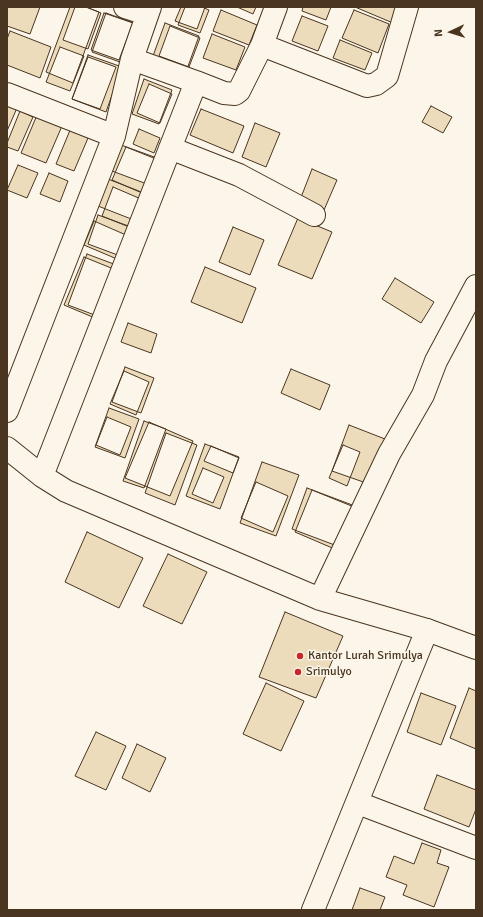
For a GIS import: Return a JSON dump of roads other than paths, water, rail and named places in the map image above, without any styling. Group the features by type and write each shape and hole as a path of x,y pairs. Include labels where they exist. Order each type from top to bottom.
{"street":[{"path":"7,411 114,136 132,59 149,11 125,7"},
{"path":"132,59 224,93 235,94 239,91 262,45 276,7"},
{"path":"262,45 271,50 368,86 376,84 387,76 407,7"},
{"path":"42,476 196,82"},
{"path":"7,94 114,136"},
{"path":"170,148 239,176 314,215"},
{"path":"320,599 389,454 423,395 436,361 476,286"},
{"path":"7,448 42,476 66,491 422,644 476,648"},
{"path":"314,910 422,644"},
{"path":"358,804 476,848"}],"place":[{"name":"Kantor Lurah Srimulya","path":"300,656"},
{"name":"Srimulyo","path":"298,672"}]}
